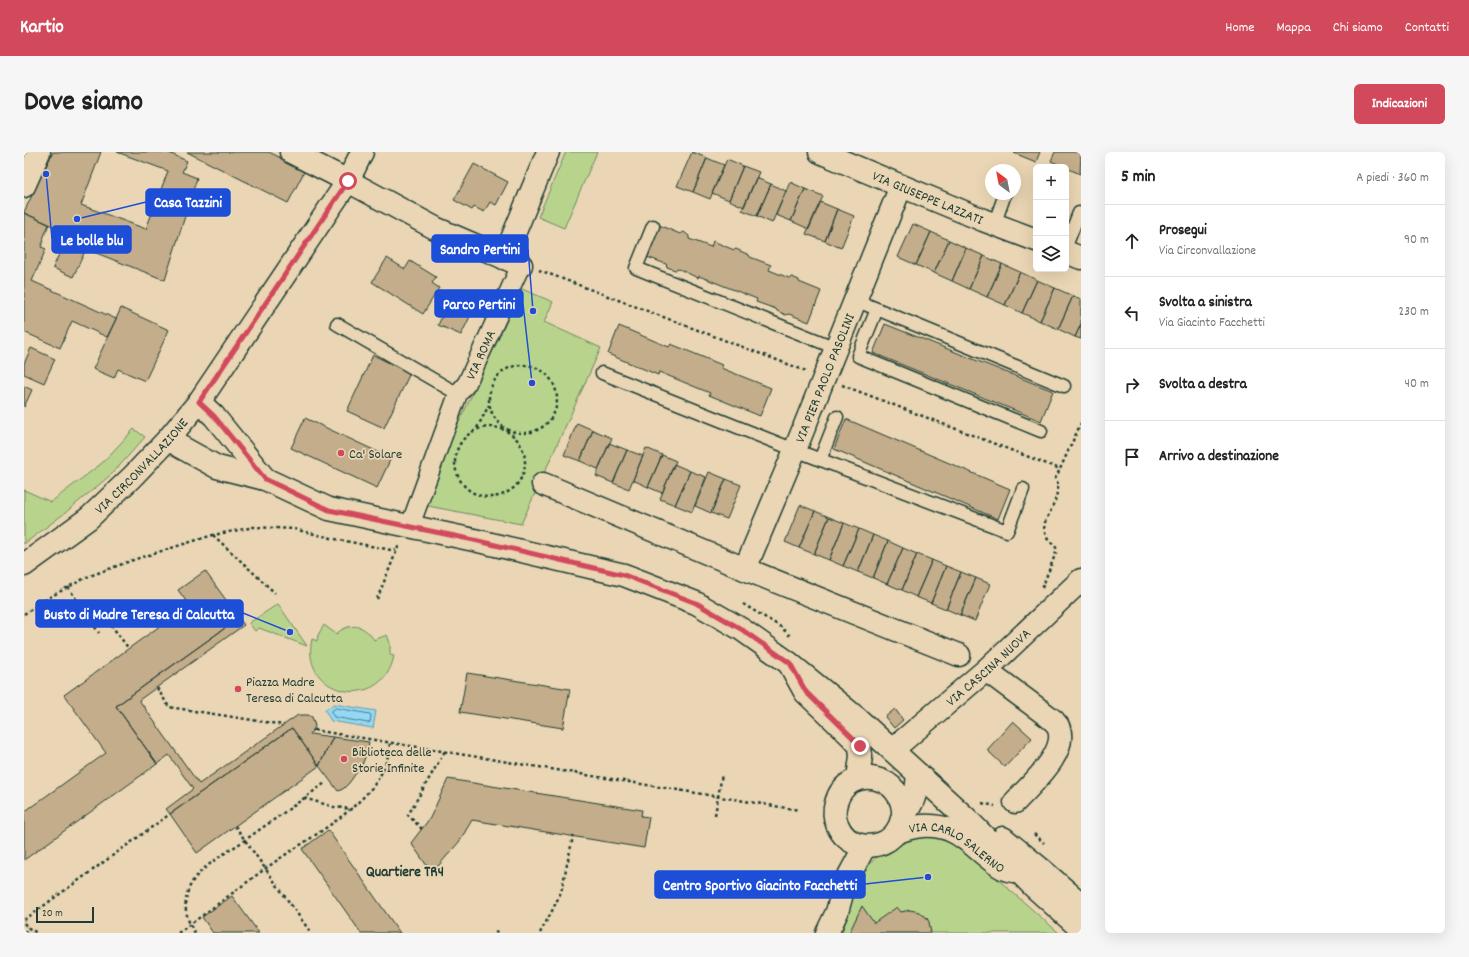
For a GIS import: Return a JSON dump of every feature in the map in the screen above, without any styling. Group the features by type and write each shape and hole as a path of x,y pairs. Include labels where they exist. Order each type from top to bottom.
{"street":[{"path":"24,186 39,152"},
{"path":"291,152 355,166 435,228 512,261 548,152"},
{"name":"VIA CIRCONVALLAZIONE","path":"24,565 89,518 132,478 169,438 199,402 355,166 373,152"},
{"name":"VIA GIUSEPPE LAZZATI","path":"820,152 994,225 1033,239"},
{"name":"VIA PIER PAOLO PASOLINI","path":"745,569 795,450 901,186"},
{"path":"1069,253 1081,258"},
{"name":"VIA ROMA","path":"410,526 458,394 468,382 512,261"},
{"path":"199,402 214,416 265,479"},
{"path":"169,438 179,446 217,467 265,479 329,510 410,526 624,575 696,603 741,629 790,663 858,720 965,817 1033,886 1081,929"},
{"path":"543,484 745,569 959,655"},
{"name":"VIA CASCINA NUOVA","path":"892,750 986,670 1081,580"},
{"path":"790,663 806,692 860,746 864,779"},
{"path":"986,670 1049,716 1058,726 1058,750 1052,760 1015,802"},
{"path":"845,883 846,858 843,835 836,822 834,812 838,797 843,789 851,783 887,769 913,769"},
{"name":"VIA CARLO SALERNO","path":"865,846 874,846 890,839 899,825 910,807 916,793 913,769"},
{"name":"VIA CARLO SALERNO","path":"864,779 886,782 895,790 901,800 899,825"},
{"path":"965,817 993,831 1081,904"},
{"name":"VIA CARLO SALERNO","path":"899,825 908,827 942,827 957,833 967,840 1000,868 1010,872 1018,871"},
{"path":"827,933 837,912 845,883 865,846 853,842 843,835"},
{"path":"1018,871 1038,881 1081,920"}],"lane":[{"path":"994,225 1003,200"},
{"path":"1069,238 1079,212"},
{"path":"652,226 636,268 836,348"},
{"path":"855,300 1064,386"},
{"path":"877,309 858,356 1040,431"},
{"path":"337,324 458,394"},
{"path":"602,373 820,460 1007,531 1023,489"},
{"path":"820,460 837,417"}],"path":[{"path":"512,261 641,308 1060,469"},
{"path":"489,405 489,391 496,377 507,368 521,364 535,366 548,374 556,386 558,400 555,414 546,426 533,432 518,433 505,428 491,426 477,429 465,436 458,448 455,461 457,475 464,486 476,494 489,497 503,495 514,487 522,476 525,462 523,449 516,437 505,428 494,418 489,405"},
{"path":"477,429 489,405"},
{"path":"1040,592 1057,550 1048,539 1045,528 1045,519 1053,506 1059,485 1055,479 1081,423"},
{"path":"377,599 396,551 410,526"},
{"path":"24,614 48,598 87,577 213,535 254,527 294,529 396,551"},
{"path":"213,535 275,593"},
{"path":"68,588 100,633"},
{"path":"111,625 129,649"},
{"path":"157,688 169,707 284,725"},
{"path":"314,730 799,810"},
{"path":"178,933 266,868 352,809 370,790 382,772 390,750 390,742"},
{"path":"422,829 408,815 445,751"},
{"path":"715,815 722,774"},
{"path":"195,933 189,925 185,904 186,896 191,883 197,875 325,783"},
{"path":"304,798 334,807 352,809"},
{"path":"37,933 28,927 24,922 170,814"},
{"path":"235,826 311,933"},
{"path":"540,933 561,892 573,836"},
{"path":"26,933 28,927"}],"green space":[{"path":"566,152 597,152 564,228 538,217"},
{"path":"522,289 553,302 544,322 601,348 521,524 423,505 461,418"},
{"path":"134,429 145,437 113,473 65,513 24,544 24,490 51,502 102,463"},
{"path":"278,604 307,646 259,628 255,631 249,623"},
{"path":"324,625 336,634 346,628 356,626 366,631 374,640 387,635 390,643 390,655 394,656 387,674 375,686 360,691 344,691 329,685 318,674 311,659 312,639 317,641 318,635"},
{"path":"928,834 954,841 1059,933 842,933 858,885 871,862 878,856 902,842"}],"water":[{"path":"334,704 376,711 373,728 331,721 325,710"}],"building":[{"path":"53,152 101,152 81,205 146,229 168,171 117,152 167,152 187,161 182,172 197,178 165,280 86,249 73,277 53,268 68,233 24,212"},
{"path":"187,152 269,152 305,170 288,203"},
{"path":"692,152 707,158 693,192 677,186"},
{"path":"1040,152 1036,162 1014,153"},
{"path":"1055,152 1081,152 1080,174 1069,169 1069,164 1058,164 1051,161"},
{"path":"707,158 724,165 710,199 693,192"},
{"path":"727,159 743,166 729,200 712,193"},
{"path":"474,164 508,182 496,205 490,202 484,212 474,207 472,210 454,200"},
{"path":"743,166 759,172 744,207 729,200"},
{"path":"756,178 771,184 757,216 742,210"},
{"path":"790,182 805,189 791,221 776,215"},
{"path":"771,184 786,191 772,223 757,216"},
{"path":"805,189 823,196 809,229 791,221"},
{"path":"820,202 837,209 825,241 806,234"},
{"path":"837,209 854,216 841,248 825,241"},
{"path":"24,213 49,224 41,247 46,249 32,281 116,319 107,337 72,321 60,348 24,332"},
{"path":"913,224 931,232 916,265 898,257"},
{"path":"659,225 680,234 684,232 689,236 689,239 711,247 713,241 734,250 736,249 749,255 750,257 771,265 769,270 789,278 792,277 799,280 799,282 821,291 809,322 789,314 786,315 777,311 776,309 756,302 757,299 699,276 698,278 679,269 675,270 667,267 666,264 647,257"},
{"path":"931,232 949,240 934,273 916,265"},
{"path":"949,240 966,248 952,281 934,273"},
{"path":"966,248 984,256 969,289 952,281"},
{"path":"984,256 1002,264 987,297 969,289"},
{"path":"387,258 405,269 410,261 436,277 432,283 439,288 423,314 372,282"},
{"path":"1002,264 1020,272 1005,305 987,297"},
{"path":"1020,272 1037,280 1022,313 1005,305"},
{"path":"1037,280 1055,288 1040,321 1022,313"},
{"path":"1055,288 1073,296 1058,329 1040,321"},
{"path":"455,289 478,300 461,335 438,325"},
{"path":"1073,296 1081,299 1081,324 1075,337 1058,329"},
{"path":"121,308 169,330 145,381 118,369 114,378 93,369"},
{"path":"885,324 1053,391 1041,421 873,353"},
{"path":"1081,324 1081,339 1075,337"},
{"path":"619,326 669,347 671,344 722,365 721,368 771,388 760,416 659,372 658,375 608,354"},
{"path":"31,348 55,359 44,383 24,374 24,364"},
{"path":"373,355 410,373 384,428 347,411"},
{"path":"24,386 32,390 24,407"},
{"name":"Ca' Solare","path":"305,418 391,458 377,488 291,448"},
{"path":"846,419 1010,489 998,519 834,449"},
{"path":"577,423 593,430 580,461 564,455"},
{"path":"593,430 612,438 598,469 580,461"},
{"path":"609,443 627,450 613,483 596,476"},
{"path":"646,448 662,455 648,487 633,480"},
{"path":"627,450 643,456 629,489 613,483"},
{"path":"662,455 676,461 662,493 648,487"},
{"path":"674,464 690,471 675,505 660,499"},
{"path":"690,471 706,477 692,512 675,505"},
{"path":"709,472 726,479 711,513 695,506"},
{"path":"726,479 741,485 727,519 711,513"},
{"path":"800,505 815,511 799,548 785,542"},
{"path":"815,511 829,517 814,554 799,548"},
{"path":"829,517 844,523 829,560 814,554"},
{"path":"844,523 859,529 843,566 829,560"},
{"path":"859,529 873,535 858,572 843,566"},
{"path":"873,535 888,541 873,578 858,572"},
{"path":"888,541 903,548 887,584 873,578"},
{"path":"903,548 917,554 902,590 887,584"},
{"path":"917,554 932,560 916,597 902,590"},
{"path":"932,560 946,566 931,603 916,597"},
{"path":"946,566 961,572 946,609 931,603"},
{"path":"205,571 239,618 116,706 157,764 24,860 24,812 106,753 64,695 189,605 178,590"},
{"path":"961,572 976,578 960,615 946,609"},
{"path":"976,578 990,584 975,621 960,615"},
{"path":"239,618 244,625 139,700 199,784 298,715 308,715 312,717 315,727 310,734 333,737 319,766 292,728 170,814 166,809 193,789 169,755 157,764 116,706"},
{"path":"467,673 570,689 563,728 460,712"},
{"path":"895,709 903,720 894,728 885,717"},
{"path":"1013,721 1032,738 1005,767 987,750"},
{"path":"292,728 319,766 197,853 170,814"},
{"name":"Biblioteca delle Storie Infinite","path":"333,737 369,742 362,765 349,783 343,789 338,791 319,766"},
{"path":"448,779 642,810 641,816 649,817 644,848 472,820 459,842 432,873 411,843 430,818"},
{"path":"328,830 400,933 361,933 302,849"},
{"path":"232,896 259,933 213,933 202,917"},
{"path":"862,906 874,923 897,907 901,912 910,910 919,912 927,918 931,933 849,933"}],"place":[{"name":"Le bolle blu","path":"46,174"},
{"name":"Casa Tazzini","path":"77,219"},
{"name":"Sandro Pertini","path":"533,311"},
{"name":"Parco Pertini","path":"532,383"},
{"name":"Ca' Solare","path":"341,453"},
{"name":"Busto di Madre Teresa di Calcutta","path":"290,632"},
{"name":"Piazza Madre Teresa di Calcutta","path":"238,689"},
{"name":"Biblioteca delle Storie Infinite","path":"344,759"},
{"name":"Centro Sportivo Giacinto Facchetti","path":"928,877"}],"district":[{"name":"Quartiere TR4","path":"405,871"}],"route":[{"path":"348,181 199,402 214,416 265,479 329,510 474,540 624,575 696,603 741,629 790,663 799,682 806,692 860,746"}]}
